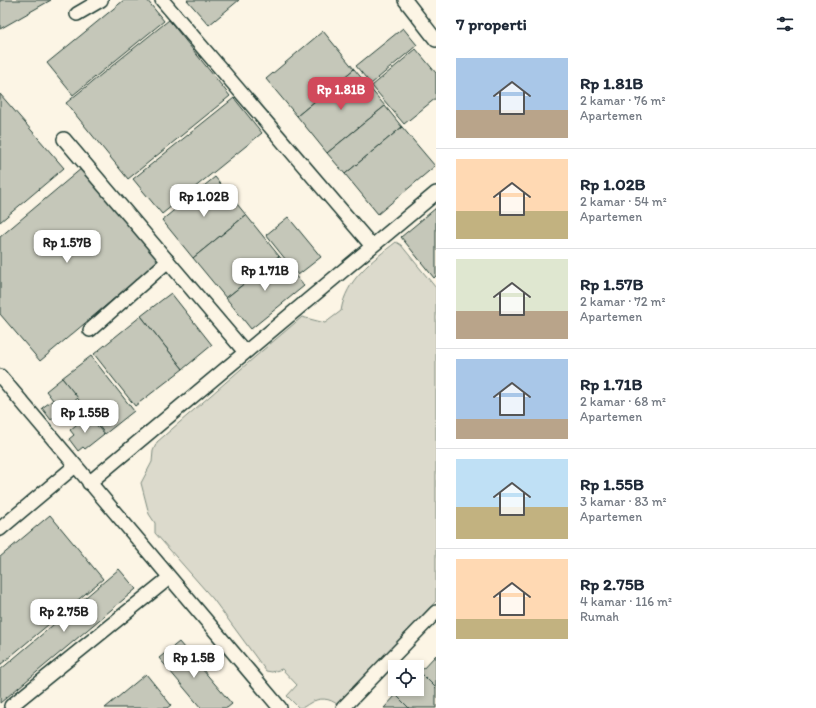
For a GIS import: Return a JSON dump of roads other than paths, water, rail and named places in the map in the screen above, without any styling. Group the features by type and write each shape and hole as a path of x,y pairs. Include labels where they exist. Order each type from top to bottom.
{"lane":[{"path":"77,14 101,0"},
{"path":"162,0 372,246"},
{"path":"405,0 436,40"},
{"path":"64,139 245,352"},
{"path":"89,483 436,193"},
{"path":"90,330 168,261"},
{"path":"0,376 280,708"},
{"path":"0,529 75,466"},
{"path":"11,706 169,578"},
{"path":"395,660 436,612"},
{"path":"343,708 388,668"}]}
